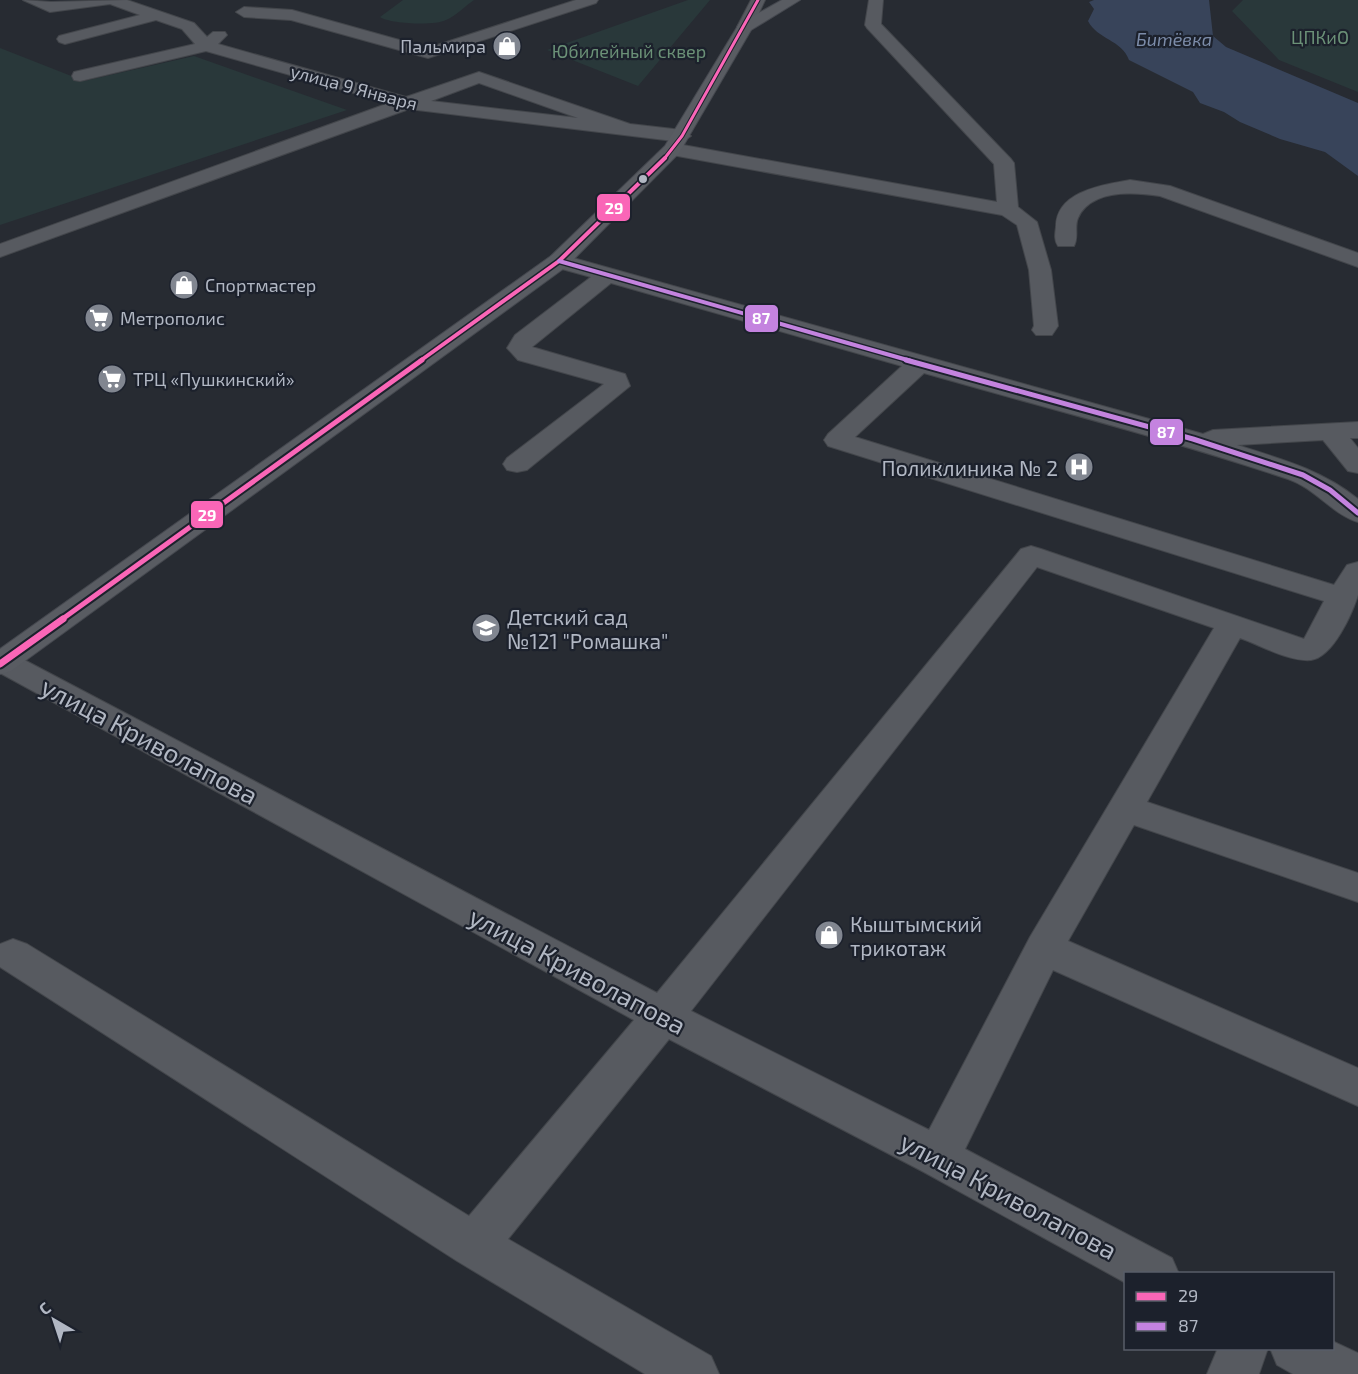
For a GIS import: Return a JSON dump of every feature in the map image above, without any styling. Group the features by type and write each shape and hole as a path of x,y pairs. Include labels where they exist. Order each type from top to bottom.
{"main road":[{"path":"1,662 559,261 677,142 745,27 793,0"}],"street":[{"path":"30,0 50,6 108,0"},
{"name":"улица 9 Января","path":"113,0 188,26 206,46 407,103 627,129 677,142 1008,210"},
{"path":"80,76 206,46 247,4 428,53 591,0"},
{"path":"745,27 758,0"},
{"path":"876,0 873,25 1004,163 1008,210 1027,222 1040,270 1046,326 1044,330"},
{"path":"292,15 305,5"},
{"path":"65,39 157,15"},
{"path":"0,251 479,77 627,129"},
{"path":"1066,241 1066,220 1075,205 1099,192 1130,186 1163,190 1358,260"},
{"path":"559,261 919,364 1193,439 1303,476 1357,508"},
{"path":"517,464 616,386 616,379 527,355 519,348 523,340 607,275"},
{"path":"474,1245 663,1016 1031,555 1309,650 1319,643 1349,584 837,440 919,364"},
{"path":"1193,439 1358,430"},
{"path":"1331,432 1358,465"},
{"path":"938,1157 1044,948 1232,624"},
{"name":"улица Криволапова","path":"1,662 663,1016 938,1157 1151,1272"},
{"path":"1125,808 1358,888"},
{"path":"1044,948 1358,1088"},
{"path":"13,955 474,1245 693,1374"},
{"path":"1233,1374 1242,1350"},
{"path":"1299,1350 1344,1374"}],"green space":[{"path":"403,0 474,0 453,16 440,22 402,23 380,17"},
{"name":"Юбилейный сквер","path":"688,0 710,0 638,86 547,50"},
{"name":"ЦПКиО","path":"1243,0 1358,0 1358,92 1279,60 1232,11"},
{"path":"0,48 84,81 194,56 347,110 0,225"}],"water":[{"name":"Битёвка","path":"1094,0 1209,0 1213,36 1226,47 1358,103 1358,176 1325,152 1280,139 1240,122 1224,112 1200,103 1193,92 1129,60 1121,48 1097,32 1088,21 1094,9 1089,2"}],"transit line":[{"name":"29","path":"0,664 559,261 663,160 682,136 758,0"},
{"name":"87","path":"559,261 1043,399 1193,439 1303,475 1330,490 1358,513"}],"place":[{"name":"Пальмира","path":"507,46"},
{"name":"Спортмастер","path":"184,285"},
{"name":"Метрополис","path":"99,318"},
{"name":"ТРЦ «Пушкинский»","path":"112,379"},
{"name":"Поликлиника № 2","path":"1079,467"},
{"name":"Детский сад №121 \"Ромашка\"","path":"486,628"},
{"name":"Кыштымский трикотаж","path":"829,935"}]}
